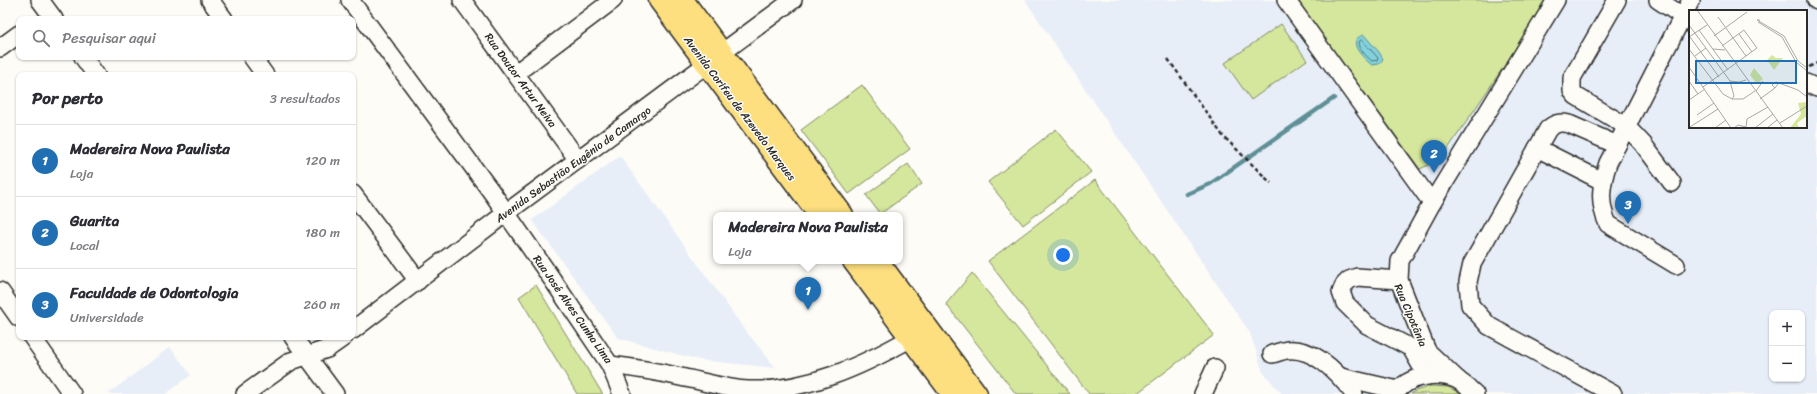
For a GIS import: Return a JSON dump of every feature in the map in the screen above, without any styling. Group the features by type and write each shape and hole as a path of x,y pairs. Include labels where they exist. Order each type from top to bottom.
{"main road":[{"name":"Avenida Corifeu de Azevedo Marques","path":"660,0 715,59 840,212"},
{"name":"Avenida Corifeu de Azevedo Marques","path":"682,0 715,59 818,212"},
{"path":"856,264 953,394"},
{"path":"878,264 976,394"},
{"path":"911,338 917,336 921,337 966,394"}],"street":[{"path":"210,0 222,16"},
{"name":"Rua José Alves Cunha Lima","path":"350,0 506,213 610,365 648,370 747,390 781,389 817,380 849,369 892,349 911,338"},
{"name":"Rua Doutor Artur Neiva","path":"462,0 578,160"},
{"path":"516,73 613,0"},
{"name":"Avenida Sebastião Eugênio de Camargo","path":"356,328 506,213 793,0"},
{"path":"1286,0 1432,203"},
{"path":"1399,280 1400,261 1432,203 1556,0"},
{"path":"1617,0 1572,78 1572,91 1576,96 1626,126 1643,144 1672,183"},
{"path":"1658,0 1687,19"},
{"path":"1676,266 1608,224 1604,214 1602,181 1608,163 1626,126 1687,19 1691,0"},
{"path":"0,48 16,36"},
{"path":"85,60 94,72"},
{"path":"254,60 263,72"},
{"path":"1807,83 1817,88"},
{"path":"1613,394 1489,326 1470,305 1468,282 1472,264 1548,130 1555,124 1561,122 1617,145"},
{"path":"1537,148 1602,181"},
{"path":"356,198 418,281"},
{"name":"Rua Cipotânia","path":"1427,376 1411,348 1367,325 1345,303 1342,292 1344,285 1349,280 1357,277 1399,280 1427,351 1475,394"},
{"path":"0,291 16,314"},
{"path":"1398,340 1417,328"},
{"path":"34,340 72,394"},
{"path":"295,340 335,394"},
{"path":"245,394 291,361 327,349 340,340"},
{"path":"1272,354 1287,350 1306,352 1320,360 1342,377 1354,394"},
{"path":"610,365 622,394"},
{"path":"1203,394 1215,368"},
{"path":"1342,377 1396,392 1411,380 1427,376 1442,376 1458,380"}],"path":[{"path":"1168,59 1223,136 1271,183"},
{"path":"1807,66 1809,67 1817,63"}],"shaded area":[{"path":"1025,0 1817,0 1817,394 1282,394 1263,372 1250,333"},
{"path":"620,156 745,330 776,368 699,360 618,338 532,220"},
{"path":"170,347 191,375 166,394 108,394"}],"green space":[{"path":"1297,0 1549,0 1441,159 1420,169"},
{"path":"1281,24 1307,60 1251,100 1225,63"},
{"path":"862,85 910,149 849,194 801,130"},
{"path":"1056,129 1091,172 1023,225 988,182"},
{"path":"908,164 922,184 883,212 879,212 866,195"},
{"path":"1095,180 1214,335 1136,394 1089,394 988,261"},
{"path":"972,273 1070,394 1016,394 946,304"},
{"path":"536,285 603,394 577,394 519,297"},
{"path":"1431,386 1448,387 1461,394 1411,394 1415,391"}],"water":[{"path":"1364,35 1379,52 1383,59 1379,64 1372,65 1358,50 1356,41 1358,37"}],"waterway":[{"path":"1187,194 1210,184 1334,98"}],"place":[{"name":"Guarita","path":"1434,173"},
{"name":"Faculdade de Odontologia","path":"1628,224"},
{"name":"Madereira Nova Paulista","path":"808,310"}]}
